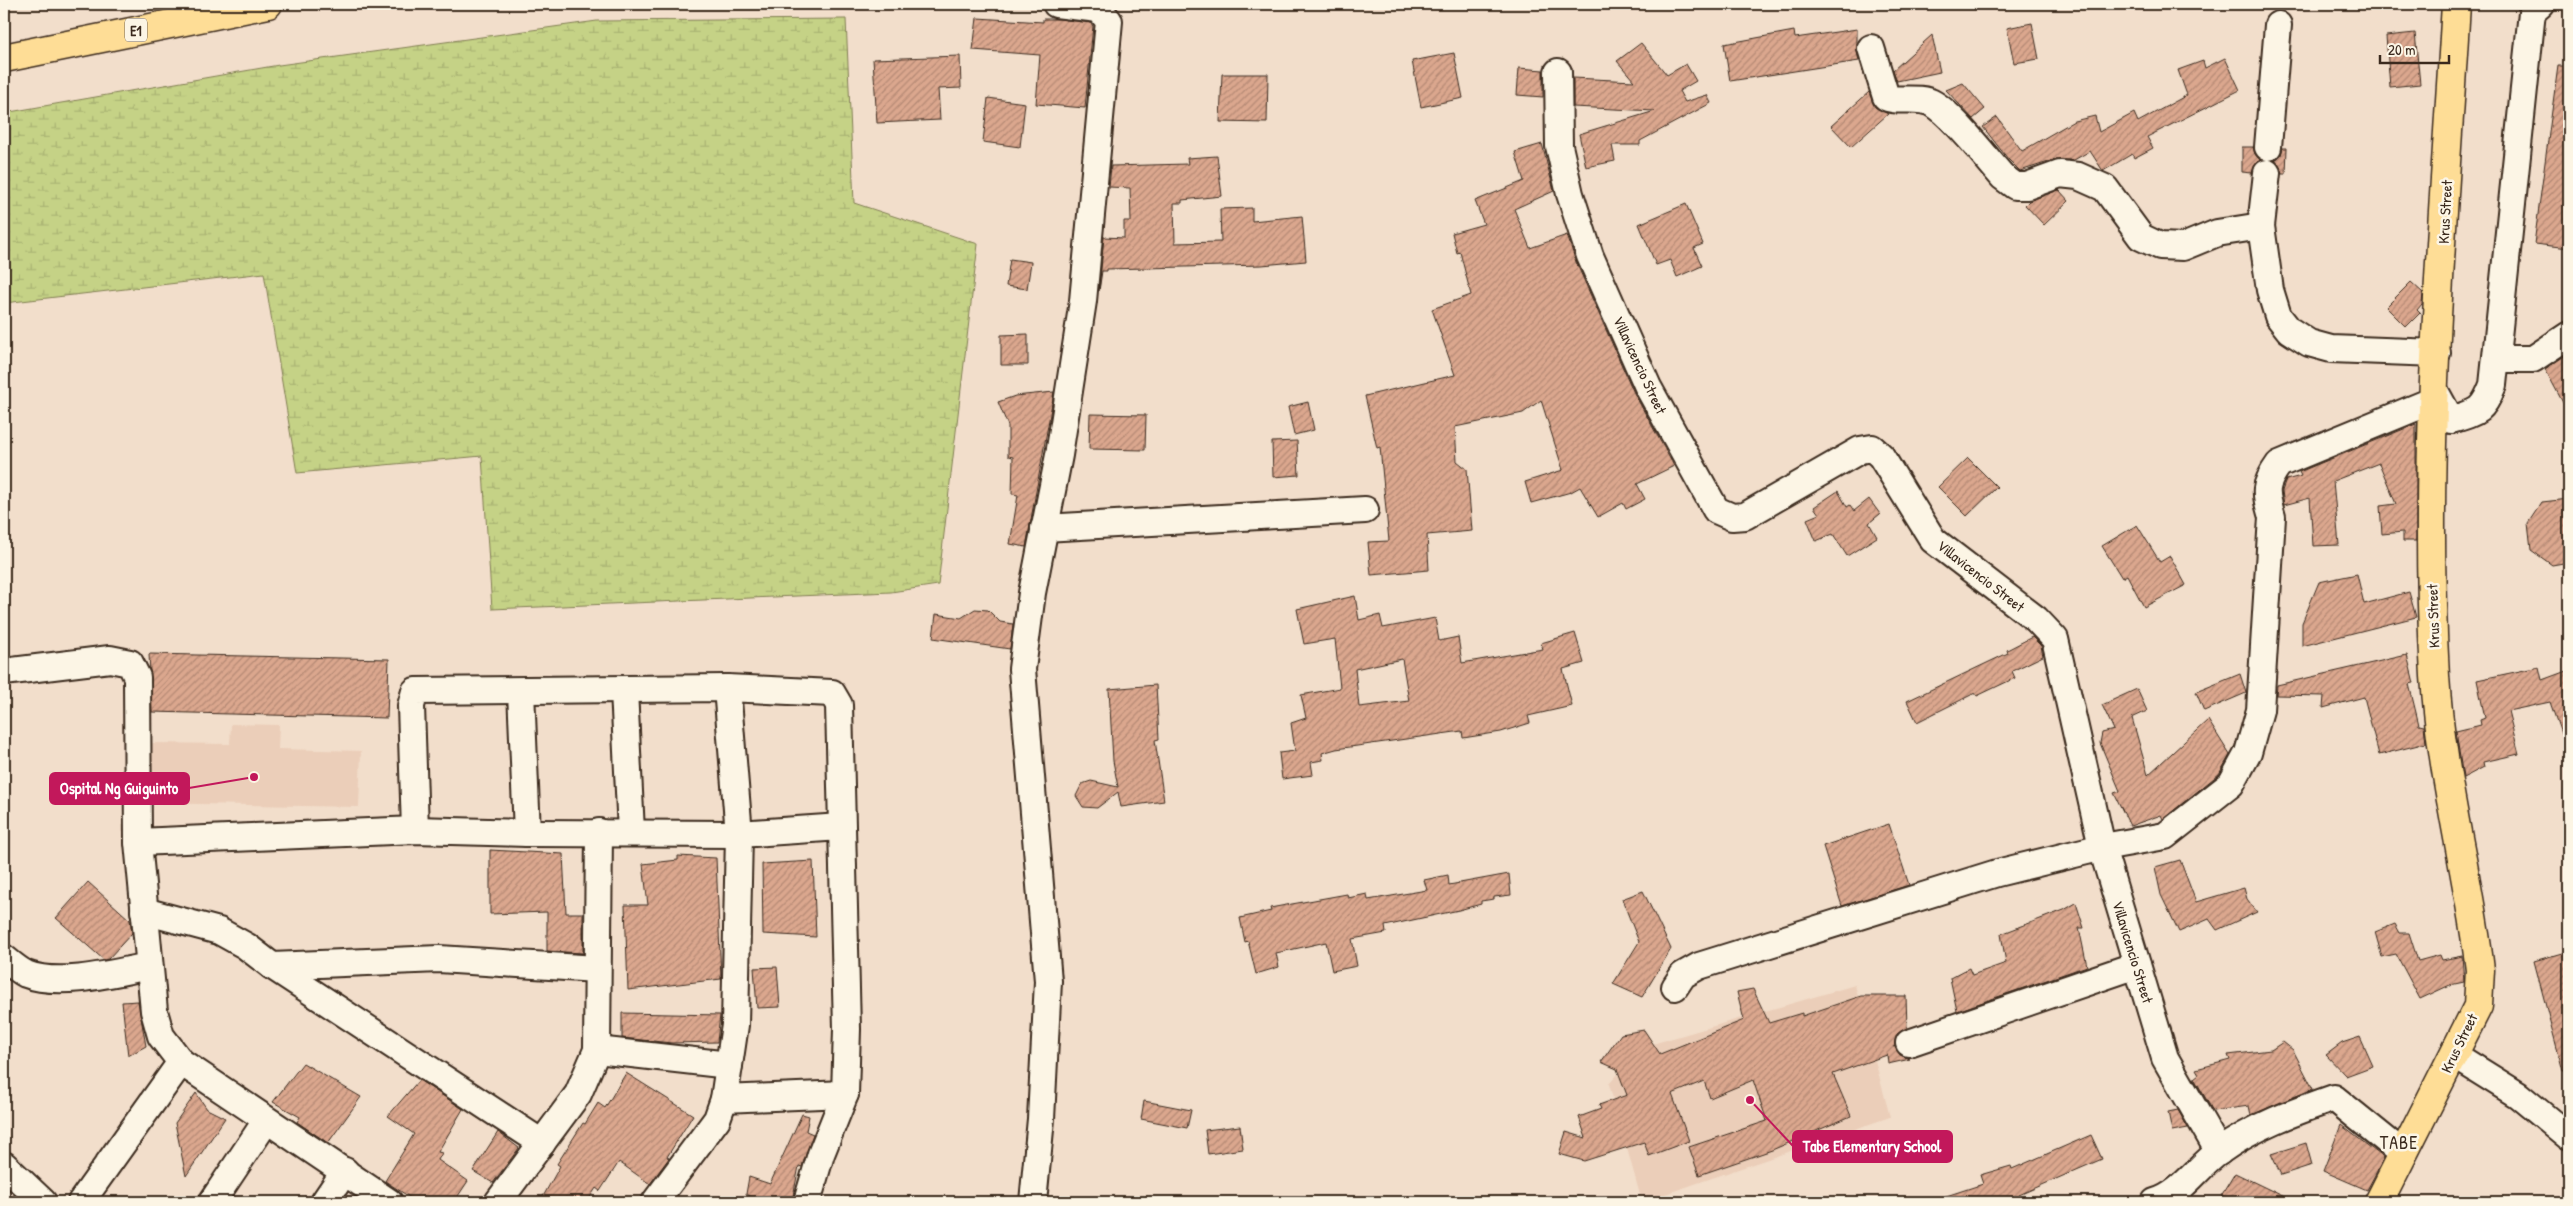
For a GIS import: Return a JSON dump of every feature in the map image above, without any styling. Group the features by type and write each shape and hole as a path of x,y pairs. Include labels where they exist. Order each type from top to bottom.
{"main road":[{"name":"E1","path":"4,58 268,4"},
{"name":"Krus Street","path":"2379,1202 2402,1153 2478,1006 2480,970 2442,748 2436,678 2431,572 2434,396 2456,5"}],"street":[{"path":"1033,1202 1041,1119 1048,981 1022,669 1032,592 1059,455 1083,301 1109,21 1099,9 1056,4"},
{"path":"1675,987 1683,974 1699,966 1997,873 2102,847 2165,836 2230,784 2248,753 2260,710 2272,517 2267,500 2267,480 2279,464 2434,396 2451,420 2469,415 2486,404 2493,385 2532,12 2541,4"},
{"path":"2278,25 2261,226 2270,290 2278,316 2290,330 2309,343 2331,349 2437,353"},
{"path":"1871,48 1886,97 1890,100 1913,98 1934,104 2003,177 2015,186 2027,186 2060,174 2078,176 2105,188 2141,237 2160,246 2183,247 2216,233 2261,226"},
{"name":"Villavicencio Street","path":"1558,72 1559,146 1570,194 1590,256 1648,387 1716,510 1732,517 1745,516 1860,450 1872,448 1881,456 1933,540 2036,619 2055,639 2102,847 2166,1058 2219,1152"},
{"path":"2496,359 2533,359 2569,335"},
{"path":"1044,528 1366,510"},
{"path":"4,672 110,659 130,663 138,677 138,842 154,1011 162,1036 180,1062 266,1121 345,1171 388,1202"},
{"path":"415,830 412,706 415,692 727,688 832,692 839,705 847,1029 845,1094 821,1154 807,1202"},
{"path":"655,1202 717,1119 724,1100 735,1025 739,834 727,688"},
{"path":"624,690 631,832"},
{"path":"521,691 527,833"},
{"path":"138,842 415,830 527,833 739,834 841,827"},
{"path":"498,1202 578,1094 598,1050 599,832"},
{"path":"144,910 219,931 246,946 272,966 542,1144"},
{"path":"4,958 24,973 42,979 113,973 149,966"},
{"path":"272,966 439,959 597,969"},
{"path":"1909,1043 2137,965"},
{"path":"598,1050 729,1066"},
{"path":"2454,1055 2518,1095 2569,1137"},
{"path":"81,1202 180,1062"},
{"path":"724,1100 845,1094"},
{"path":"2155,1202 2184,1191 2219,1152 2272,1120 2334,1098 2402,1153"},
{"path":"212,1202 266,1121"},
{"path":"4,1165 43,1202"},
{"path":"324,1202 345,1171"}],"shaded area":[{"path":"231,724 279,725 278,749 361,751 359,807 147,803 149,743 230,744"},
{"path":"1855,985 1890,1117 1642,1202 1609,1084 1642,1047"}],"green space":[{"path":"846,19 854,203 978,244 938,585 891,592 492,609 482,456 297,473 264,273 4,303 4,113 279,65 597,21"}],"building":[{"path":"977,18 1043,22 1043,19 1059,19 1091,23 1093,26 1085,108 1036,104 1040,55 973,50"},
{"path":"2032,23 2039,59 2014,63 2007,28"},
{"path":"1857,29 1859,61 1730,81 1724,44 1794,31 1795,38"},
{"path":"2415,33 2420,84 2390,87 2386,36"},
{"path":"1932,35 1940,72 1897,81 1893,70"},
{"path":"1641,43 1667,75 1686,64 1696,81 1679,91 1685,102 1707,95 1711,103 1640,141 1640,145 1612,145 1615,161 1586,167 1579,134 1655,111 1573,107 1573,78 1634,81 1617,61"},
{"path":"1454,53 1463,98 1421,107 1412,61"},
{"path":"960,56 961,88 938,89 940,120 877,123 873,59"},
{"path":"2225,58 2240,90 2147,137 2153,148 2134,158 2132,154 2103,171 2090,151 2074,160 2055,160 2020,171 1983,127 1997,117 2022,151 2074,121 2095,116 2099,132 2134,113 2138,122 2187,95 2178,70 2203,61 2205,68"},
{"path":"2558,66 2569,66 2569,248 2534,244"},
{"path":"1519,68 1543,70 1543,97 1517,95"},
{"path":"1222,74 1268,74 1267,123 1220,122"},
{"path":"1963,83 1985,109 1973,119 1946,90"},
{"path":"1869,92 1875,107 1888,114 1851,147 1831,126"},
{"path":"988,98 1025,103 1020,147 983,142"},
{"path":"1542,144 1554,191 1514,209 1530,248 1567,235 1576,262 1634,393 1674,466 1637,484 1645,499 1626,509 1623,503 1598,517 1580,487 1571,492 1531,503 1525,482 1563,470 1541,400 1523,413 1455,427 1457,461 1467,469 1472,531 1427,535 1429,570 1371,575 1368,542 1389,541 1380,447 1377,448 1365,396 1455,375 1432,309 1471,295 1460,252 1457,253 1452,233 1484,224 1475,201 1524,181 1515,152"},
{"path":"2242,147 2253,147 2255,154 2260,160 2255,165 2252,173 2242,172"},
{"path":"2283,148 2287,148 2286,174 2282,174 2275,160 2281,155"},
{"path":"1217,156 1222,196 1182,200 1182,203 1174,203 1175,243 1221,242 1220,209 1252,208 1252,221 1302,216 1306,261 1262,265 1107,269 1107,271 1102,271 1099,291 1104,237 1124,238 1124,221 1131,221 1130,188 1109,187 1111,166 1188,164 1187,158"},
{"path":"2059,190 2069,201 2044,225 2025,205 2029,201"},
{"path":"1686,204 1703,244 1694,248 1702,266 1677,277 1670,260 1656,265 1639,224"},
{"path":"1010,259 1031,262 1027,289 1006,286"},
{"path":"2411,282 2423,293 2422,304 2417,310 2420,313 2406,327 2386,307"},
{"path":"1028,334 1028,365 1001,365 1001,335"},
{"path":"2569,353 2569,414 2545,369"},
{"path":"1054,392 1026,547 1010,544 1018,495 1012,494 1013,457 1008,456 1008,426 998,402 1015,396"},
{"path":"1308,402 1314,430 1294,435 1288,407"},
{"path":"1090,414 1146,415 1145,450 1089,449"},
{"path":"2416,424 2416,541 2403,541 2403,532 2382,534 2380,506 2396,504 2379,463 2333,481 2339,545 2313,546 2310,498 2284,505 2282,491 2286,480 2301,476 2299,472"},
{"path":"1297,441 1299,475 1273,477 1272,442"},
{"path":"1968,458 1997,487 1967,516 1938,487"},
{"path":"1838,491 1847,507 1850,505 1854,511 1869,499 1880,514 1869,523 1877,537 1847,556 1833,534 1816,541 1807,519 1819,514 1814,507"},
{"path":"2569,499 2569,562 2552,565 2531,550 2528,523 2542,502"},
{"path":"2137,525 2160,562 2170,556 2186,585 2144,607 2127,575 2122,578 2102,546"},
{"path":"2357,574 2364,604 2409,592 2416,617 2302,646 2302,623 2319,582"},
{"path":"1355,596 1359,620 1380,615 1383,628 1435,618 1439,641 1458,637 1462,663 1543,649 1541,643 1575,633 1584,663 1563,669 1572,706 1528,716 1530,723 1501,732 1463,738 1462,731 1336,749 1322,753 1323,760 1311,762 1313,775 1282,779 1279,753 1295,751 1291,723 1306,718 1301,695 1340,688 1335,639 1304,644 1297,609","holes":["1402,659 1409,701 1359,707 1355,669"]},
{"path":"975,609 988,610 1000,622 1013,624 1010,649 933,638 936,614 961,618"},
{"path":"2032,637 2041,646 2043,656 2012,671 2015,678 1977,696 1975,693 1917,722 1907,701 2008,653 2007,650"},
{"path":"149,654 389,659 387,718 152,712"},
{"path":"2407,655 2414,683 2409,684 2419,725 2424,726 2426,743 2379,755 2364,697 2323,708 2324,696 2276,695 2277,685"},
{"path":"2539,667 2542,680 2569,670 2569,748 2566,748 2550,702 2508,711 2519,754 2483,762 2484,767 2463,778 2456,731 2481,725 2480,720 2485,718 2477,680"},
{"path":"2240,674 2246,693 2204,711 2196,692"},
{"path":"1156,685 1159,739 1155,740 1164,801 1121,807 1118,792 1097,808 1083,807 1076,796 1082,784 1091,781 1118,787 1113,761 1109,689"},
{"path":"2137,689 2147,711 2132,718 2148,775 2208,720 2230,755 2219,774 2163,819 2161,815 2130,826 2114,793 2120,791 2100,743 2102,733 2114,730 2102,705"},
{"path":"1889,824 1909,885 1842,906 1823,846"},
{"path":"490,850 563,854 566,913 583,913 583,953 547,951 547,912 490,914"},
{"path":"678,856 716,858 721,979 628,990 625,905 648,905 643,864 678,860"},
{"path":"2180,860 2196,902 2244,888 2247,899 2257,912 2217,930 2209,919 2179,932 2161,895 2155,867"},
{"path":"813,861 816,937 763,934 762,864"},
{"path":"1509,874 1511,895 1494,897 1494,899 1481,901 1481,904 1459,910 1385,926 1386,933 1352,939 1357,966 1332,971 1326,942 1276,953 1279,967 1256,974 1248,941 1245,942 1240,918 1271,911 1270,908 1347,894 1348,898 1367,894 1368,900 1427,890 1424,880 1448,875 1449,885"},
{"path":"88,882 130,920 132,933 108,959 104,960 56,918"},
{"path":"1643,891 1671,949 1642,997 1613,984 1639,942 1622,899"},
{"path":"2076,903 2084,928 2079,928 2087,966 1957,1011 1950,978 1969,968 1972,975 2006,963 2001,934 2064,910"},
{"path":"2395,924 2400,933 2409,933 2418,961 2440,955 2442,960 2462,956 2464,982 2450,985 2420,999 2396,954 2382,957 2375,932"},
{"path":"2569,951 2569,1070 2563,1071 2534,961"},
{"path":"777,967 780,1007 757,1008 754,968"},
{"path":"1753,989 1769,1023 1802,1013 1802,1016 1861,996 1906,996 1907,1028 1897,1034 1895,1047 1900,1055 1910,1059 1888,1064 1887,1055 1833,1074 1851,1116 1772,1150 1699,1175 1689,1147 1767,1121 1753,1080 1710,1098 1704,1081 1672,1094 1689,1141 1649,1156 1644,1142 1584,1161 1559,1154 1566,1132 1586,1138 1579,1117 1601,1109 1599,1105 1627,1095 1617,1069 1601,1062 1621,1034 1644,1030 1660,1054 1744,1020 1737,992"},
{"path":"138,1001 146,1046 128,1056 122,1002"},
{"path":"622,1013 720,1015 717,1042 672,1043 622,1038"},
{"path":"2360,1037 2373,1066 2346,1076 2326,1055 2342,1043"},
{"path":"2283,1042 2293,1050 2313,1089 2251,1115 2249,1106 2213,1111 2194,1078 2199,1074 2196,1069 2230,1060 2228,1055 2271,1050"},
{"path":"303,1063 361,1097 328,1143 297,1122 300,1117 273,1102"},
{"path":"626,1073 693,1115 667,1157 669,1158 650,1184 619,1162 600,1191 596,1188 587,1202 540,1202 560,1166 557,1164 583,1123 585,1124 598,1103 605,1108"},
{"path":"419,1080 463,1109 438,1152 442,1153 438,1160 468,1181 454,1202 417,1202 385,1181 414,1134 388,1116"},
{"path":"196,1093 207,1109 225,1118 186,1176 175,1123"},
{"path":"1144,1101 1191,1110 1187,1128 1141,1119"},
{"path":"2178,1110 2188,1128 2172,1131 2168,1112"},
{"path":"802,1114 809,1116 806,1131 813,1134 802,1167 799,1166 792,1202 762,1202 746,1194 749,1177 770,1184"},
{"path":"2341,1125 2384,1158 2367,1190 2323,1171"},
{"path":"1240,1126 1243,1149 1208,1154 1205,1130"},
{"path":"498,1132 519,1148 493,1183 473,1171"},
{"path":"2091,1135 2102,1159 2019,1195 2020,1199 2009,1202 1937,1202 1937,1199 1983,1184 1980,1175 2011,1166 2012,1169"},
{"path":"2306,1143 2312,1165 2281,1175 2271,1154"},
{"path":"2235,1173 2295,1202 2244,1202 2221,1196"}],"place":[{"name":"Ospital Ng Guiguinto","path":"254,777"},
{"name":"Tabe Elementary School","path":"1750,1100"}],"district":[{"name":"TABE","path":"2399,1142"}]}
